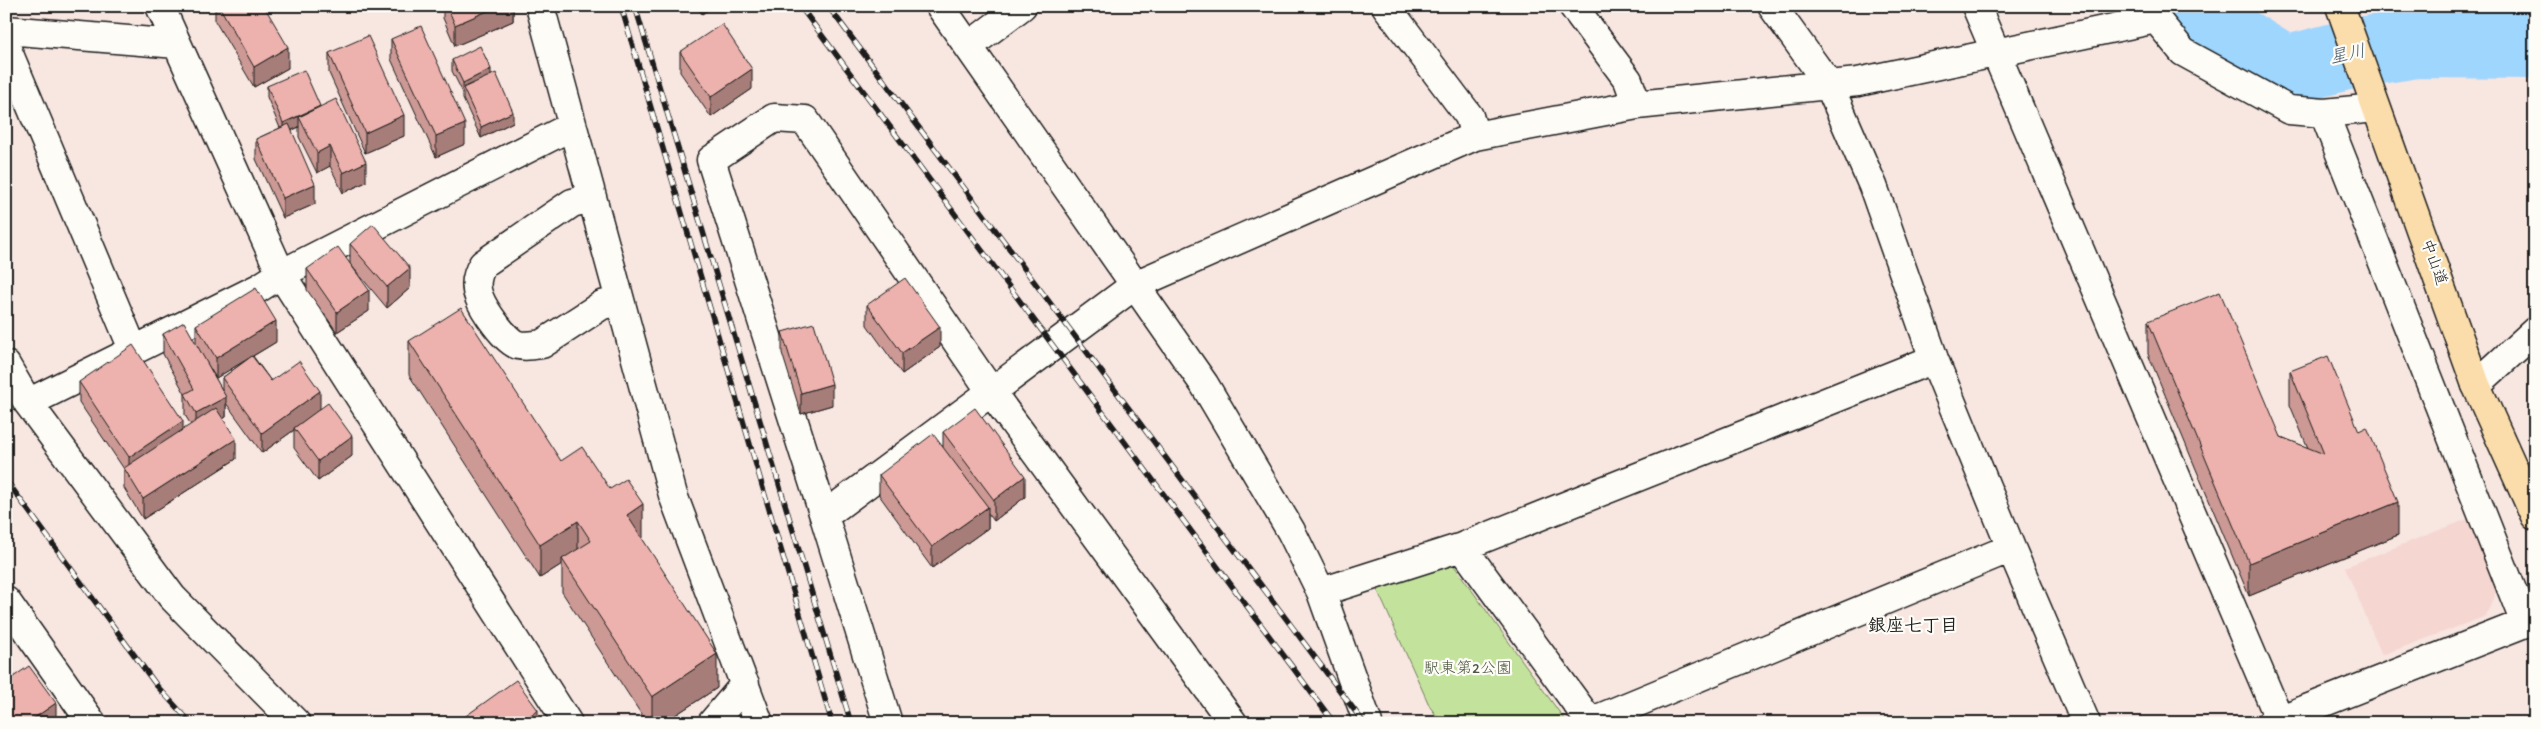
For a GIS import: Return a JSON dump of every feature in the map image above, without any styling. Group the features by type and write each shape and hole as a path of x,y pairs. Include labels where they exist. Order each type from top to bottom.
{"highway":[{"name":"中山道","path":"2340,6 2476,385 2535,516"}],"street":[{"path":"160,6 281,274 568,723"},
{"path":"540,6 673,495 759,723"},
{"path":"940,6 1204,384 1291,531 1321,592 1368,723"},
{"path":"969,46 1022,6"},
{"path":"1386,6 1469,116 1475,136"},
{"path":"1573,6 1628,80 1637,104"},
{"path":"1772,6 1829,85 1873,186 1934,358 2011,548 2086,723"},
{"path":"1976,6 2277,722 2530,621 2324,113"},
{"path":"824,516 1135,285 1475,136 1637,104 1858,82 1995,53 2152,13 2183,52 2289,110 2380,118"},
{"path":"6,30 177,44"},
{"path":"6,47 133,349"},
{"path":"888,723 711,160 774,118 805,120 992,393 1233,723"},
{"path":"28,403 133,349 259,288 281,274 572,126"},
{"path":"592,198 572,203 483,264 477,274 479,297 505,336 518,345 530,346 542,344 602,305 620,301"},
{"path":"2476,385 2535,331"},
{"path":"1321,592 1462,547 1934,358"},
{"path":"6,365 28,403 172,597 296,723"},
{"path":"1462,547 1591,722 2011,548"},
{"path":"6,601 92,723"},
{"path":"712,723 745,684"}],"shaded area":[{"path":"2473,517 2499,584 2486,616 2382,655 2345,567"}],"green space":[{"name":"駅東第2公園","path":"1450,560 1567,723 1442,723 1430,707 1376,587"}],"building":[{"path":"219,6 264,6 288,47 254,67"},
{"path":"447,6 499,6 455,25"},
{"path":"722,24 752,69 711,97 680,52"},
{"path":"421,26 465,124 436,136 391,39"},
{"path":"368,36 404,115 365,133 329,53"},
{"path":"480,46 491,69 463,83 452,60"},
{"path":"304,70 320,106 283,123 267,86"},
{"path":"496,73 513,112 481,127 463,88"},
{"path":"336,99 366,162 343,173 330,146 317,153 299,117"},
{"path":"289,124 315,184 283,198 256,139"},
{"path":"373,224 410,268 387,287 350,244"},
{"path":"338,247 369,290 337,312 307,269"},
{"path":"905,278 940,327 902,353 867,305"},
{"path":"256,288 276,321 216,358 196,325"},
{"path":"2220,292 2281,437 2324,454 2290,371 2328,356 2359,431 2367,427 2398,502 2249,563 2148,321"},
{"path":"461,308 561,461 582,447 610,489 626,479 643,504 627,515 717,654 652,697 562,559 591,541 578,521 540,545 409,341"},
{"path":"184,322 226,397 196,413 185,394 194,389 163,334"},
{"path":"814,323 832,384 801,393 782,332"},
{"path":"133,345 183,421 129,457 79,382"},
{"path":"252,356 271,381 299,361 320,391 262,433 222,378"},
{"path":"328,403 352,436 318,461 294,428"},
{"path":"216,408 236,439 143,499 124,468"},
{"path":"975,408 1025,476 994,500 943,432"},
{"path":"933,434 988,507 932,547 879,475"},
{"path":"29,666 56,703 27,723 6,723 6,682"},
{"path":"516,680 538,710 519,723 456,723"}],"waterway":[{"name":"星川","path":"2179,6 2285,71 2354,53 2417,43 2535,44"}],"railway":[{"path":"621,6 832,723"},
{"path":"635,6 851,723"},
{"path":"800,6 1334,723"},
{"path":"828,6 1364,723"},
{"path":"6,480 157,686 191,723"}],"district":[{"name":"銀座七丁目","path":"1913,627"}]}
